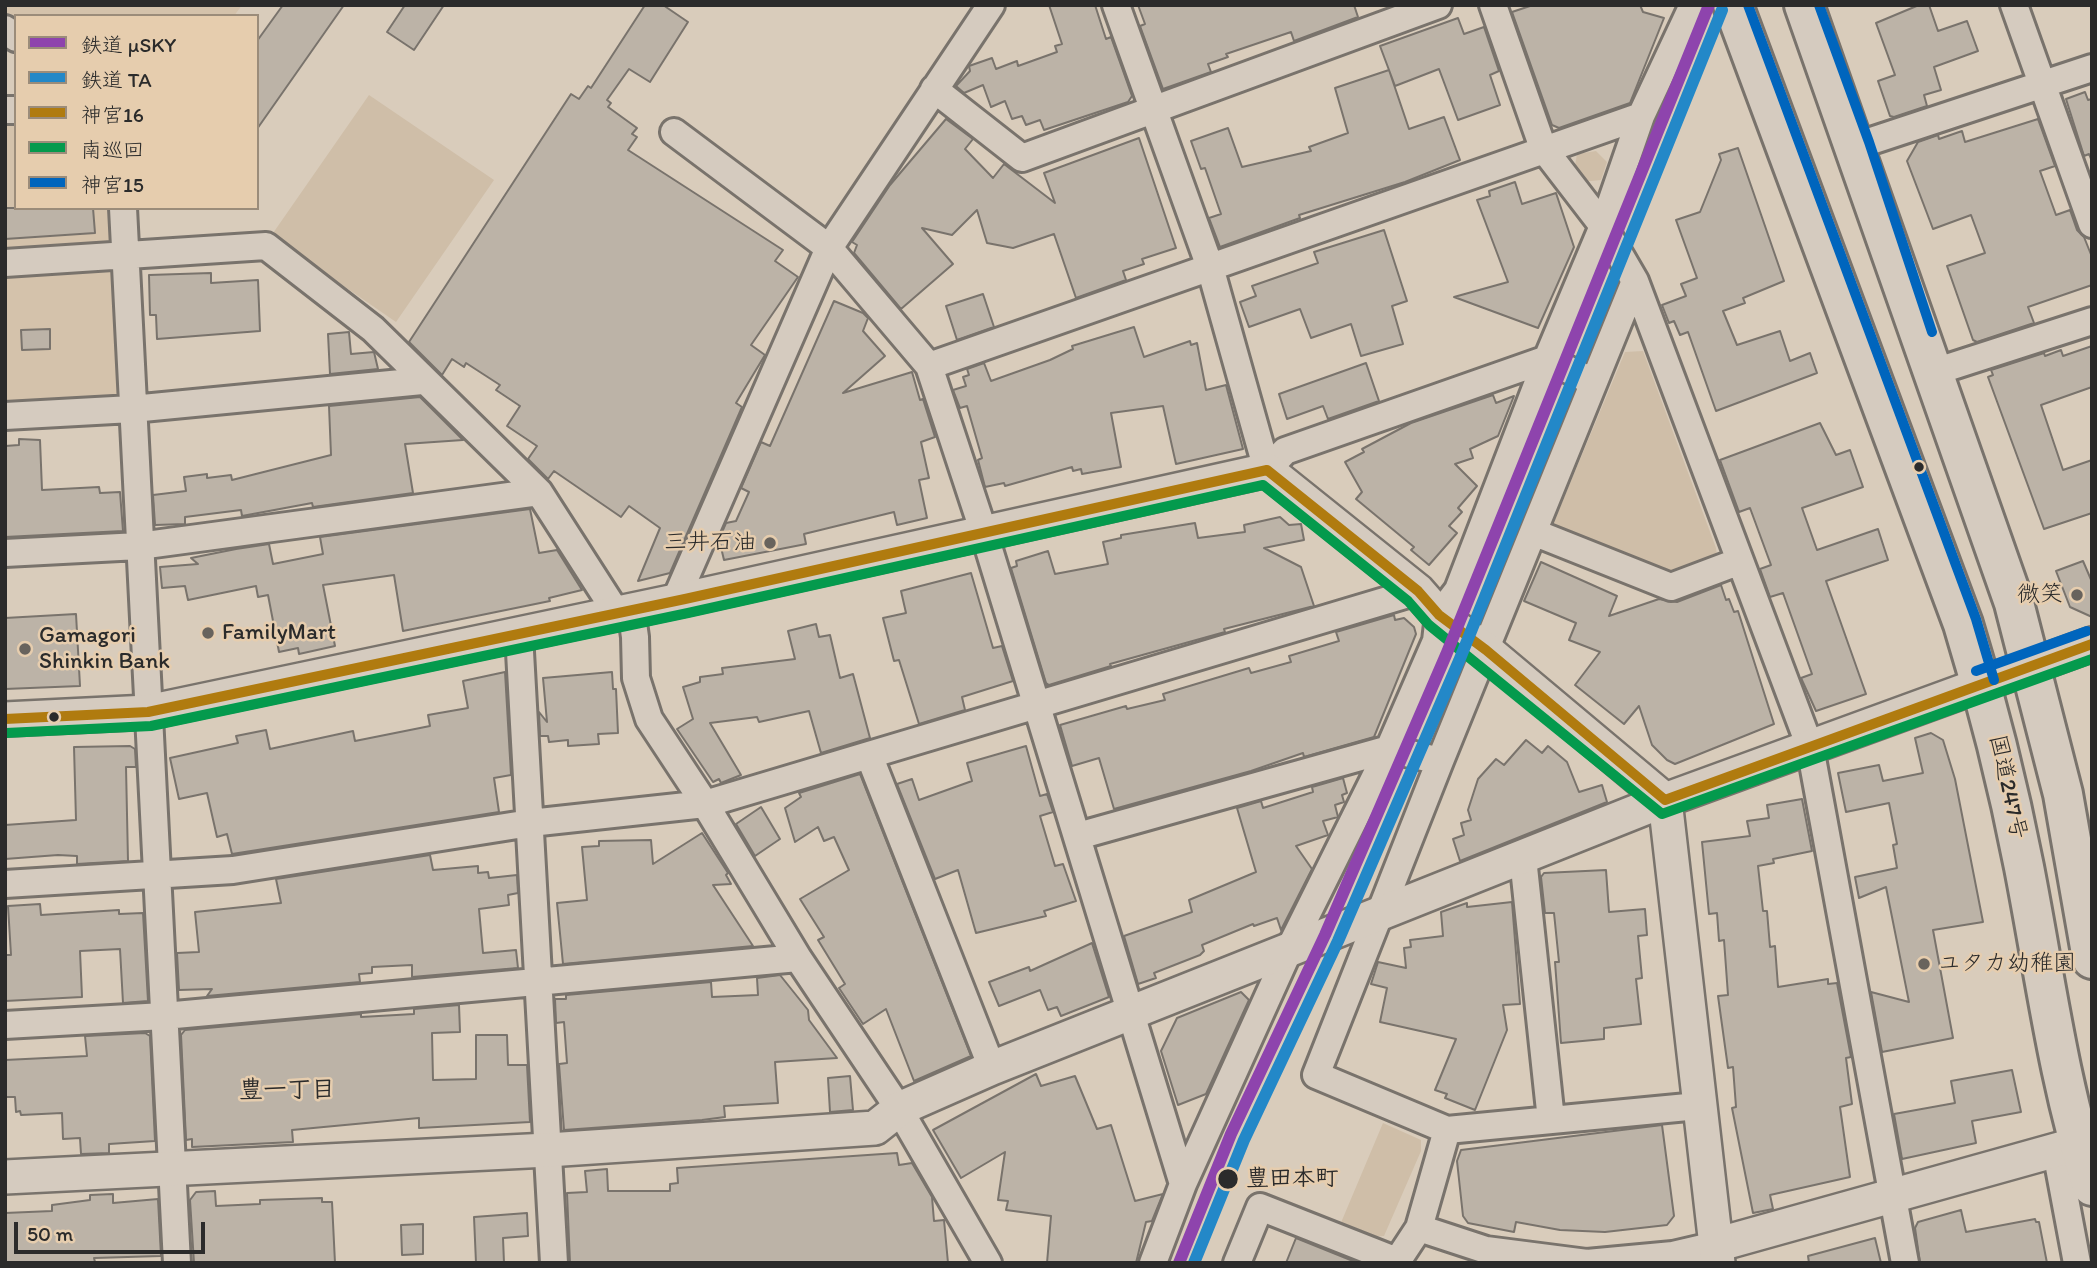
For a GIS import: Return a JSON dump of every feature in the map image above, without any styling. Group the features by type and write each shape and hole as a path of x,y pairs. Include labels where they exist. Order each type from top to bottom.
{"highway":[{"name":"国道247号","path":"1733,5 1963,624 1998,740 2075,1145 2092,1186"},
{"path":"1804,5 1856,146 1931,373 2014,603 2033,665 2087,903 2092,959"}],"street":[{"path":"675,601 829,248 991,5"},
{"path":"1116,5 1210,267 1267,470 1664,800 1717,1254"},
{"path":"934,89 1022,158 1438,5"},
{"path":"1493,5 1543,148 1604,226 1635,281 1810,747 1905,1263"},
{"path":"5,884 233,870 530,823 705,804 1036,706 1428,603 1458,590 1547,359 1604,226 1641,116 1693,5"},
{"path":"2014,5 2091,221"},
{"path":"1856,146 2092,68"},
{"path":"929,366 1543,148 1641,116"},
{"path":"674,132 829,248 929,366 984,533 1183,1184"},
{"path":"123,210 177,1263"},
{"path":"5,263 266,246 373,329 422,381 539,492 623,611 635,638 636,678 649,719 705,804 798,958 898,1109 988,1263"},
{"path":"1635,281 1316,1075 1447,1130 1698,1106"},
{"path":"1931,373 2092,321"},
{"path":"5,719 148,712 675,601 1267,470 1285,451 1547,359 1593,382"},
{"path":"5,415 132,409 422,381"},
{"path":"5,553 139,546 539,492"},
{"path":"1533,531 1671,587 1740,561"},
{"path":"1153,1263 1183,1184 1290,948 1389,748 1436,641 1428,603"},
{"path":"519,634 554,1263"},
{"path":"5,1177 548,1150 875,1128 898,1109 992,1068 1381,910 1522,858 1664,800 2092,644"},
{"path":"1078,836 1389,748 1440,761"},
{"path":"869,755 992,1068"},
{"path":"1522,858 1550,1120"},
{"path":"5,1024 164,1016 798,958"},
{"path":"1237,1263 1260,1207 1396,1262 1419,1228 1447,1130"},
{"path":"1419,1228 1486,1250 1587,1263 1717,1254 1892,1197 2075,1145 2077,1263"}],"shaded area":[{"path":"5,5 242,5 235,14 14,14 14,22 5,15"},
{"path":"369,95 494,180 396,322 271,236"},
{"path":"14,119 14,210 112,210 124,394 116,403 5,409 5,120"},
{"path":"1596,151 1607,162 1601,180 1581,182 1575,166 1577,154"},
{"path":"1643,351 1716,548 1717,556 1673,577 1557,534 1553,524 1625,352"},
{"path":"1383,1123 1421,1140 1421,1151 1384,1236 1369,1237 1340,1225"}],"building":[{"path":"283,5 344,5 259,126 259,38"},
{"path":"405,5 444,5 414,50 387,32"},
{"path":"645,5 663,5 688,22 650,82 629,69 607,100 611,103 608,107 637,128 632,134 637,137 628,150 783,250 775,261 798,277 751,345 765,355 736,403 742,407 670,573 638,581 660,528 629,506 621,517 554,471 548,479 528,459 537,446 507,426 520,406 496,390 500,385 466,363 464,367 452,359 442,375 409,342 571,94 579,99 588,86 591,88"},
{"path":"1049,5 1095,5 1106,39 1111,37 1132,96 1128,102 1044,130 1040,120 1026,125 1022,116 1012,119 1005,101 991,107 983,85 964,93 956,86 970,71 969,66 992,58 996,69 1017,61 1018,66 1057,52 1055,46 1062,44"},
{"path":"1138,5 1354,5 1358,17 1294,41 1291,32 1226,54 1228,57 1208,64 1211,72 1163,89 1140,26 1145,24"},
{"path":"1533,5 1640,5 1643,12 1664,18 1630,103 1559,128 1552,125 1512,12"},
{"path":"1919,5 1929,5 1938,31 1967,21 1978,51 1934,67 1941,90 1924,95 1927,106 1894,117 1890,116 1878,81 1895,75 1876,23"},
{"path":"1458,18 1464,34 1484,27 1499,71 1490,75 1500,105 1458,120 1439,69 1395,86 1380,46"},
{"path":"1389,70 1409,129 1444,117 1460,160 1405,182 1299,215 1300,218 1220,247 1209,218 1221,214 1205,168 1201,169 1191,141 1228,128 1242,167 1311,151 1309,147 1348,133 1335,88"},
{"path":"2085,92 2088,100 2092,99 2091,159 2089,154 2084,156 2066,99"},
{"path":"946,119 973,139 965,149 993,178 1004,164 1055,203 1044,173 1139,138 1176,248 1142,259 1144,264 1123,271 1126,280 1076,298 1054,234 1013,248 987,243 977,210 952,235 922,228 953,264 901,309 854,253 857,245 852,242 890,185"},
{"path":"2038,119 2055,166 2040,171 2056,215 2070,210 2077,230 2084,237 2092,257 2092,285 2028,307 2034,323 1977,342 1973,340 1947,266 1985,253 1971,215 1933,229 1907,161 1918,142 1938,135 1939,139 1962,131 1965,142"},
{"path":"1738,148 1784,281 1743,298 1745,303 1723,311 1737,345 1780,331 1790,361 1810,353 1817,373 1716,411 1688,332 1680,335 1674,321 1669,323 1662,305 1686,296 1681,284 1697,278 1676,220 1700,212 1721,160 1719,154"},
{"path":"1515,182 1522,204 1556,193 1574,247 1538,328 1454,297 1508,282 1477,200 1490,196 1489,191"},
{"path":"5,208 93,210 95,233 5,239"},
{"path":"1384,230 1407,301 1392,306 1403,344 1361,356 1351,324 1311,338 1300,309 1249,327 1240,302 1256,296 1252,286 1318,263 1314,252"},
{"path":"211,273 211,283 258,280 260,331 157,339 156,315 150,315 149,275"},
{"path":"983,294 994,327 957,340 946,306"},
{"path":"834,301 863,313 868,318 863,331 885,356 843,393 912,372 935,437 921,442 929,478 919,480 927,518 897,525 894,512 804,534 806,544 724,560 719,539 726,523 736,521 749,492 741,488 761,442 770,446"},
{"path":"1134,327 1144,357 1190,341 1191,345 1197,343 1206,390 1226,385 1243,449 1176,464 1163,406 1111,413 1121,467 1082,474 1081,469 1073,471 1072,467 1005,486 1004,483 985,487 978,460 982,458 967,406 960,408 953,390 966,386 963,377 969,375 967,369 984,363 991,381 1050,360 1073,349 1072,346"},
{"path":"50,329 50,349 22,350 21,330"},
{"path":"349,332 351,354 374,352 378,369 330,374 328,334"},
{"path":"2092,346 2092,387 2041,405 2063,470 2092,460 2092,513 2044,529 1988,377 1993,375 1991,370 2044,353 2045,356 2061,350 2063,356"},
{"path":"1366,363 1379,401 1328,419 1323,406 1287,419 1279,394"},
{"path":"1493,395 1496,403 1514,396 1498,436 1470,449 1473,458 1455,464 1477,486 1458,508 1462,512 1449,526 1457,533 1429,565 1411,550 1414,547 1356,499 1362,492 1345,462 1364,452 1362,449 1411,423"},
{"path":"420,397 463,440 405,444 413,493 313,507 312,503 242,516 241,510 185,517 185,524 155,525 153,495 186,491 184,477 231,475 232,480 331,455 329,406"},
{"path":"1820,423 1836,455 1850,450 1863,487 1802,508 1817,550 1878,529 1888,560 1826,581 1866,694 1816,711 1801,678 1812,674 1783,593 1770,597 1760,569 1771,565 1750,508 1739,512 1720,460"},
{"path":"19,439 40,440 42,490 99,487 100,493 120,492 123,531 5,537 5,446 19,445"},
{"path":"530,509 539,553 557,550 582,590 549,598 550,601 403,631 394,575 323,585 335,646 299,654 298,648 279,652 268,595 258,597 256,586 188,600 185,586 162,588 160,567 198,564 191,558 269,544 273,564 323,554 320,537"},
{"path":"1280,517 1289,525 1301,524 1304,540 1264,548 1301,567 1314,606 1224,629 1225,632 1110,664 1111,666 1049,685 1046,683 1011,568 1017,566 1016,561 1048,551 1055,574 1108,564 1103,542 1121,538 1121,535 1195,523 1198,538 1245,532 1244,525"},
{"path":"2083,561 2092,582 2092,617 2070,607 2056,571"},
{"path":"1541,562 1617,596 1609,616 1659,599 1677,602 1721,585 1726,600 1729,599 1734,612 1738,611 1774,724 1675,764 1667,760 1652,745 1639,706 1624,724 1575,685 1600,652 1569,640 1576,623 1524,601"},
{"path":"971,573 993,648 1002,646 1013,681 962,697 965,710 919,724 899,660 894,661 883,618 906,613 901,591"},
{"path":"76,614 80,686 5,689 5,618"},
{"path":"1394,615 1395,620 1404,618 1414,627 1416,634 1374,737 1304,757 1303,753 1251,771 1114,809 1099,758 1072,766 1060,725 1126,706 1127,709 1165,700 1163,694 1249,668 1251,673 1291,662 1289,656 1339,641 1336,632"},
{"path":"816,624 819,637 830,635 840,678 853,674 870,738 821,753 809,711 759,722 757,717 710,723 741,775 721,783 719,779 713,782 677,729 693,719 683,687 700,682 700,677 723,674 722,668 795,659 788,631"},
{"path":"505,672 511,775 494,778 499,812 232,854 227,834 217,837 207,793 179,799 170,758 238,743 236,736 266,730 270,749 353,731 355,741 430,726 428,715 468,708 463,681"},
{"path":"612,672 613,689 616,689 618,733 598,734 599,744 568,746 568,740 549,742 548,736 540,736 539,712 547,722 543,678"},
{"path":"1931,733 1943,740 1955,779 1983,922 1933,930 1953,1038 1882,1052 1871,992 1909,1002 1886,887 1859,898 1855,877 1897,868 1893,845 1897,844 1889,803 1846,812 1838,773 1879,765 1883,781 1923,773 1915,738"},
{"path":"1526,740 1542,753 1548,746 1567,762 1579,792 1602,785 1607,802 1460,861 1453,839 1464,835 1461,823 1471,820 1468,810 1478,779 1496,759 1504,765"},
{"path":"130,746 135,749 136,767 126,767 128,861 77,864 77,856 58,855 5,859 5,825 76,820 74,747"},
{"path":"1026,746 1040,796 1047,794 1053,812 1040,816 1055,866 1063,864 1076,901 1044,911 1046,916 976,933 958,870 935,879 897,784 912,779 919,800 972,781 967,763"},
{"path":"860,774 971,1056 914,1081 886,1009 863,1024 839,988 845,984 818,940 824,937 800,899 849,870 834,837 824,841 818,827 795,842 785,808 801,797 799,793"},
{"path":"1343,778 1347,793 1342,795 1344,802 1335,805 1338,817 1323,821 1328,835 1296,846 1312,869 1281,930 1277,918 1254,926 1253,924 1202,945 1204,951 1200,955 1154,973 1156,978 1138,984 1124,936 1192,912 1189,900 1256,872 1237,808 1261,801 1263,808 1313,792 1312,787"},
{"path":"1802,799 1812,851 1773,859 1774,863 1758,866 1763,911 1767,911 1770,947 1775,946 1778,987 1828,979 1828,984 1837,983 1851,1057 1846,1058 1852,1104 1840,1107 1850,1177 1770,1195 1773,1209 1753,1213 1732,1108 1736,1107 1733,1067 1728,1068 1718,996 1728,995 1724,940 1719,941 1717,913 1709,914 1702,842 1750,836 1747,821 1769,818 1767,805"},
{"path":"761,807 780,839 755,856 736,824"},
{"path":"702,833 728,873 726,875 731,884 713,885 753,946 563,964 557,903 587,900 582,847 599,846 599,841 651,840 653,864"},
{"path":"430,855 433,870 478,866 478,873 488,872 489,878 517,875 518,893 508,895 509,905 479,909 483,953 516,950 518,968 412,977 412,965 372,967 372,973 359,974 360,982 207,996 212,989 179,990 177,953 199,952 195,912 281,903 276,879"},
{"path":"1606,870 1609,912 1645,909 1647,935 1638,936 1642,978 1636,979 1641,1024 1604,1028 1604,1039 1561,1043 1555,962 1559,962 1554,913 1545,913 1541,877 1544,873"},
{"path":"1512,902 1520,1004 1503,1005 1507,1030 1475,1110 1445,1098 1447,1094 1435,1090 1456,1039 1380,1022 1387,988 1371,984 1378,962 1406,968 1404,948 1411,947 1410,940 1443,936 1441,912 1467,903 1467,907"},
{"path":"40,904 41,915 119,910 119,914 143,913 148,1001 123,1003 120,949 80,951 82,997 5,1001 5,955 11,955 8,906"},
{"path":"1092,943 1109,997 1061,1016 1057,1007 1048,1010 1040,990 999,1006 989,982 1029,967 1030,971"},
{"path":"780,975 808,1010 809,1020 837,1058 775,1062 778,1103 724,1106 725,1117 702,1120 564,1130 559,1064 567,1063 564,1022 556,1023 555,999 566,999 566,995 711,982 712,997 758,995 757,978"},
{"path":"1241,992 1249,1000 1206,1094 1178,1105 1161,1051 1177,1018"},
{"path":"459,1005 460,1032 432,1033 433,1080 476,1079 476,1035 507,1035 508,1065 527,1065 530,1122 419,1128 419,1118 292,1130 293,1142 192,1147 192,1139 186,1140 181,1035 185,1030 361,1014 361,1017 414,1014 414,1009"},
{"path":"145,1033 150,1036 155,1141 109,1144 109,1153 81,1154 80,1138 63,1139 62,1113 21,1115 20,1111 16,1112 15,1097 5,1097 5,1060 87,1056 85,1036"},
{"path":"2012,1070 2021,1112 1972,1121 1976,1143 1902,1159 1894,1114 1955,1103 1951,1081"},
{"path":"1036,1074 1041,1086 1075,1076 1097,1129 1111,1125 1135,1201 1163,1194 1152,1221 1146,1222 1136,1263 1047,1263 1051,1216 1006,1210 1008,1201 998,1200 1005,1152 961,1178 933,1130"},
{"path":"850,1076 853,1110 830,1112 828,1078"},
{"path":"1662,1125 1674,1216 1667,1225 1605,1232 1560,1230 1516,1222 1514,1232 1468,1223 1463,1216 1457,1161 1461,1150"},
{"path":"897,1153 899,1165 912,1163 932,1197 934,1221 944,1220 948,1263 570,1263 567,1193 587,1192 585,1171 607,1169 608,1191 670,1191 670,1184 678,1183 677,1168"},
{"path":"215,1191 216,1206 260,1204 260,1200 322,1198 322,1202 332,1202 335,1263 194,1263 190,1200 196,1192"},
{"path":"113,1194 113,1203 158,1199 161,1256 94,1258 95,1262 82,1263 5,1263 5,1213 52,1211 52,1205 90,1200 90,1195"},
{"path":"1961,1210 1966,1232 2035,1219 2039,1222 2047,1263 1920,1263 1915,1228 1918,1222"},
{"path":"527,1213 528,1236 503,1238 504,1263 476,1263 474,1217"},
{"path":"423,1224 423,1254 402,1255 401,1225"},
{"path":"1296,1238 1358,1263 1286,1263"},
{"path":"1875,1238 1881,1263 1809,1263 1808,1256"}],"rail line":[{"name":"μSKY","path":"1179,1263 1231,1134 1325,935 1446,655 1709,5"},
{"name":"TA","path":"1194,1263 1244,1140 1338,941 1459,661 1722,10"}],"transit line":[{"name":"神宮15","path":"1748,5 1976,619 1994,680"},
{"name":"神宮15","path":"1819,5 1869,142 1932,332"},
{"name":"神宮16","path":"5,719 148,712 685,599 1267,470 1418,591 1439,615 1486,650 1665,800 2092,644"},
{"name":"南巡回","path":"6,733 151,726 688,613 1263,485 1408,601 1429,625 1662,814 2092,659"},
{"name":"神宮15","path":"1976,671 2087,631"}],"place":[{"name":"三井石油","path":"770,543"},
{"name":"微笑","path":"2077,595"},
{"name":"FamilyMart","path":"208,633"},
{"name":"Gamagori Shinkin Bank","path":"25,649"},
{"name":"ユタカ幼稚園","path":"1924,964"},
{"name":"豊田本町","path":"1228,1179"}],"district":[{"name":"豊一丁目","path":"287,1091"}]}
